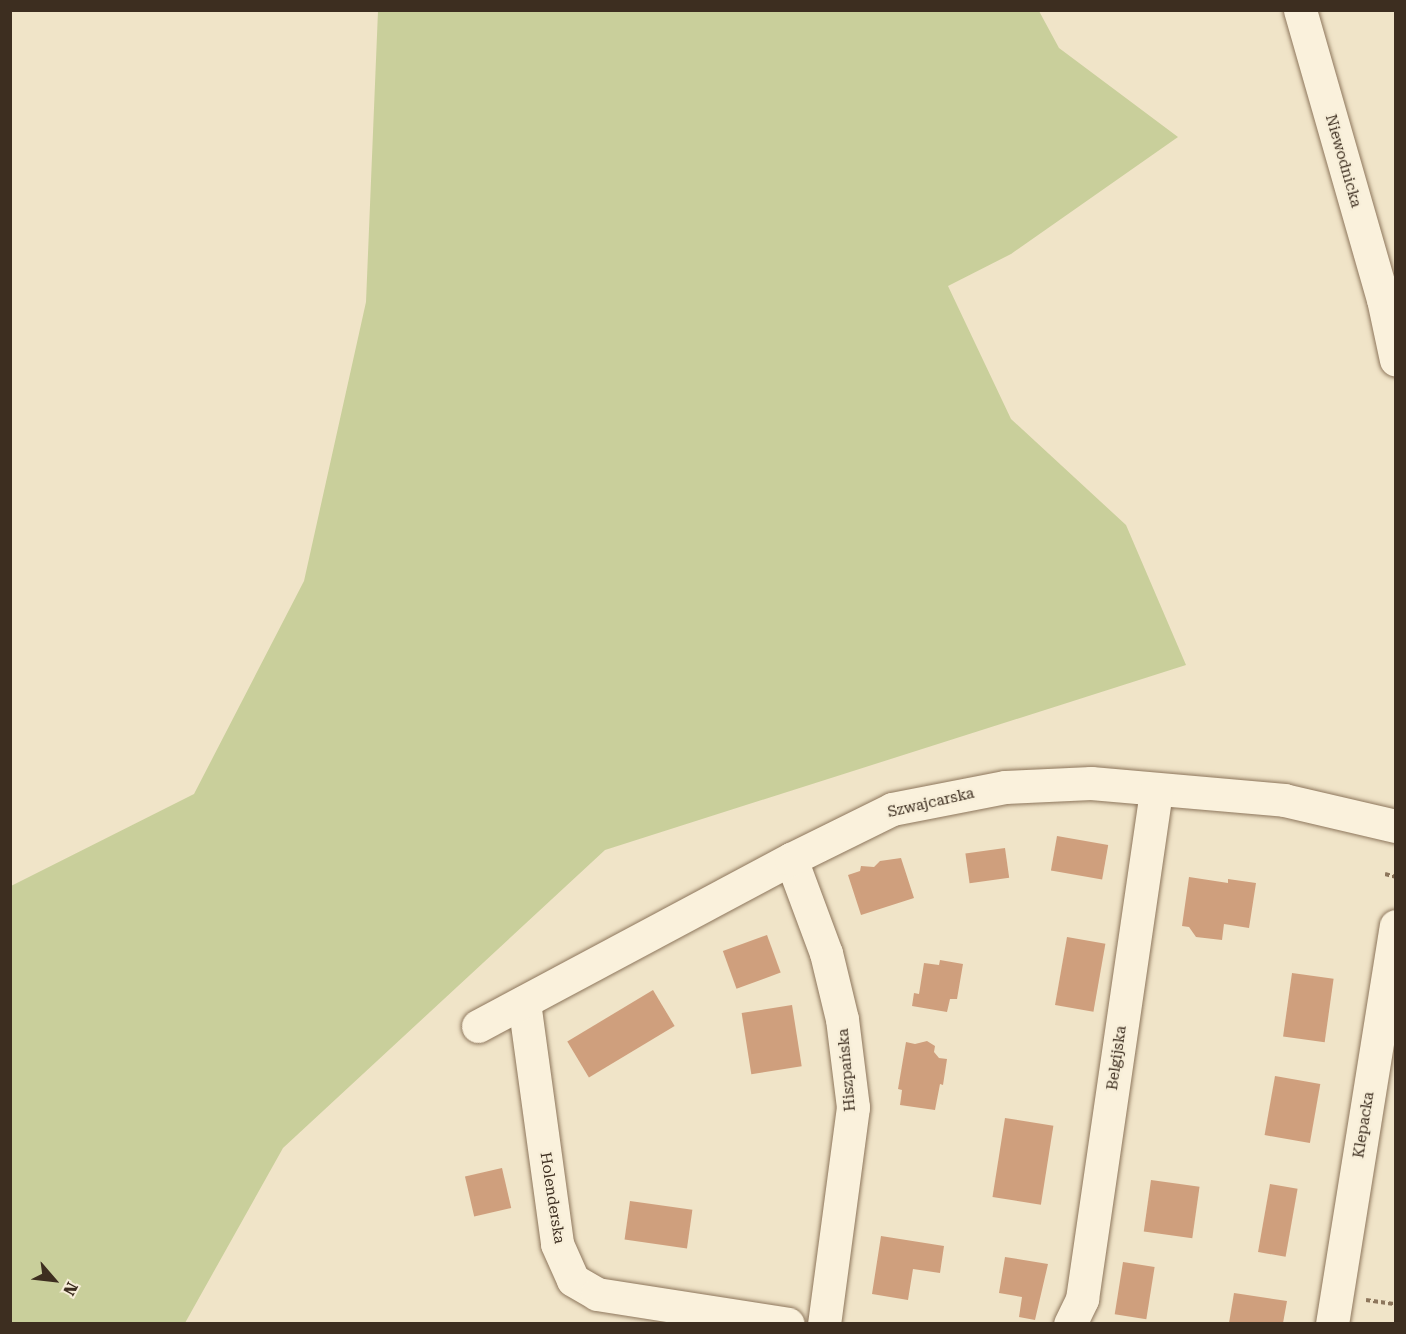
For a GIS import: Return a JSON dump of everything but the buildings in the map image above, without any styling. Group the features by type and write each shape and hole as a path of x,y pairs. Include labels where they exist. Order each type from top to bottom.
{"street":[{"name":"Niewodnicka","path":"1300,10 1389,298"},
{"path":"1389,298 1395,360"},
{"name":"Szwajcarska","path":"478,1026 791,859 892,809 1005,787 1091,783 1156,791 1284,800 1395,826"},
{"name":"Belgijska","path":"1070,1323 1082,1299 1156,791"},
{"name":"Hiszpańska","path":"791,859 826,953 842,1019 852,1107 824,1323"},
{"name":"Klepacka","path":"1332,1323 1395,926"},
{"name":"Holenderska","path":"524,1002 557,1244 573,1280 597,1294 788,1323"}],"path":[{"path":"1385,874 1395,877"},
{"path":"1366,1300 1395,1304"}],"green space":[{"path":"378,11 1039,11 1059,48 1178,137 1011,254 948,286 1011,419 1126,525 1186,665 605,850 283,1148 185,1323 11,1323 11,886 194,794 304,581 366,302"}]}
